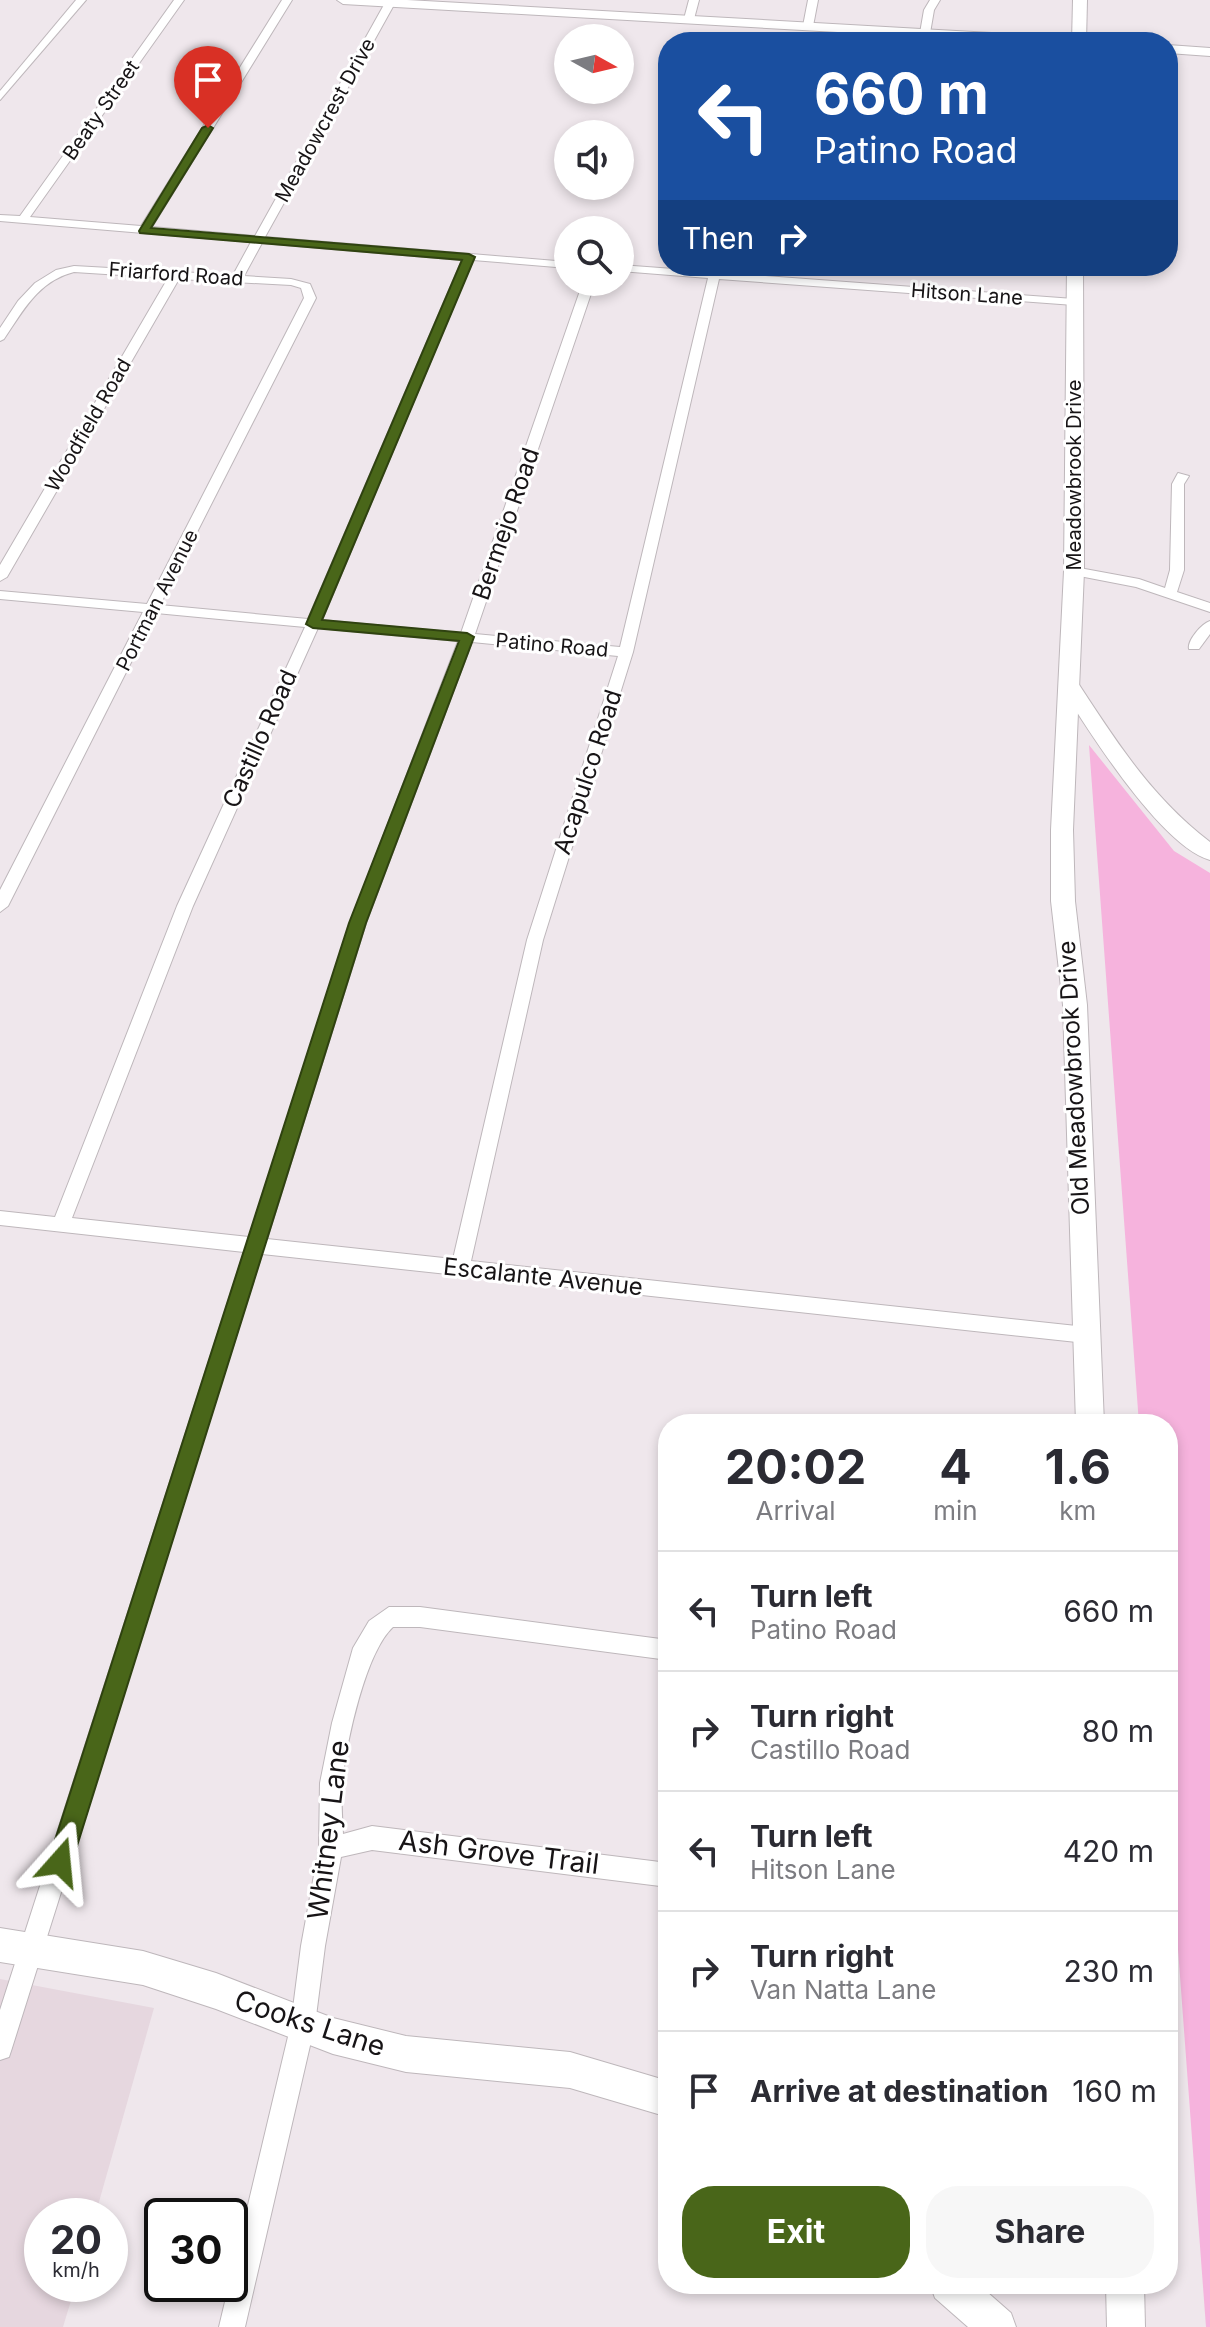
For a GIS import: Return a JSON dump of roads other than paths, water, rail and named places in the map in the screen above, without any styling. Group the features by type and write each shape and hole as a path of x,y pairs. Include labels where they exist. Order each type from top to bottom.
{"main road":[{"path":"1080,0 1080,32"},
{"name":"Meadowbrook Drive","path":"1069,684 1074,571 1075,276"},
{"name":"Old Meadowbrook Drive","path":"1069,684 1062,830 1063,901 1075,1005 1090,1414"},
{"name":"Cooks Lane","path":"16,1948 143,1968 216,1991 333,2036 406,2054 570,2070 658,2096"},
{"path":"960,2294 997,2327"},
{"path":"1125,2294 1126,2327"}],"street":[{"path":"0,97 81,0"},
{"name":"Beaty Street","path":"23,220 179,0"},
{"path":"144,231 287,0"},
{"path":"343,0 478,4 908,32"},
{"path":"689,19 694,0"},
{"path":"808,26 813,0"},
{"path":"925,32 929,10 935,0"},
{"name":"Meadowcrest Drive","path":"237,278 390,3"},
{"path":"1178,50 1210,52"},
{"path":"0,218 554,264"},
{"name":"Castillo Road","path":"61,1224 185,906 313,624 469,257"},
{"name":"Friarford Road","path":"0,337 32,289 64,270 84,268 291,282 306,286 309,292"},
{"name":"Hitson Lane","path":"634,269 658,271"},
{"name":"Woodfield Road","path":"0,577 176,274"},
{"name":"Acapulco Road","path":"460,1268 535,940 626,652 714,276"},
{"name":"Hitson Lane","path":"727,276 1074,302"},
{"name":"Portman Avenue","path":"0,906 307,305 309,292"},
{"name":"Bermejo Road","path":"0,2048 16,1948 257,1246 358,923 467,637 584,296"},
{"path":"1170,593 1177,570 1178,484 1183,476"},
{"path":"1074,571 1139,583 1210,608"},
{"name":"Patino Road","path":"0,595 626,652"},
{"path":"1194,646 1210,625"},
{"path":"1069,684 1117,761 1146,794 1210,853"},
{"name":"Escalante Avenue","path":"0,1218 1086,1335"},
{"name":"Whitney Lane","path":"232,2327 303,2024 331,1848 331,1783 343,1723 361,1655 377,1628 389,1617 420,1617 658,1649"},
{"name":"Ash Grove Trail","path":"331,1848 372,1838 658,1874"}]}
